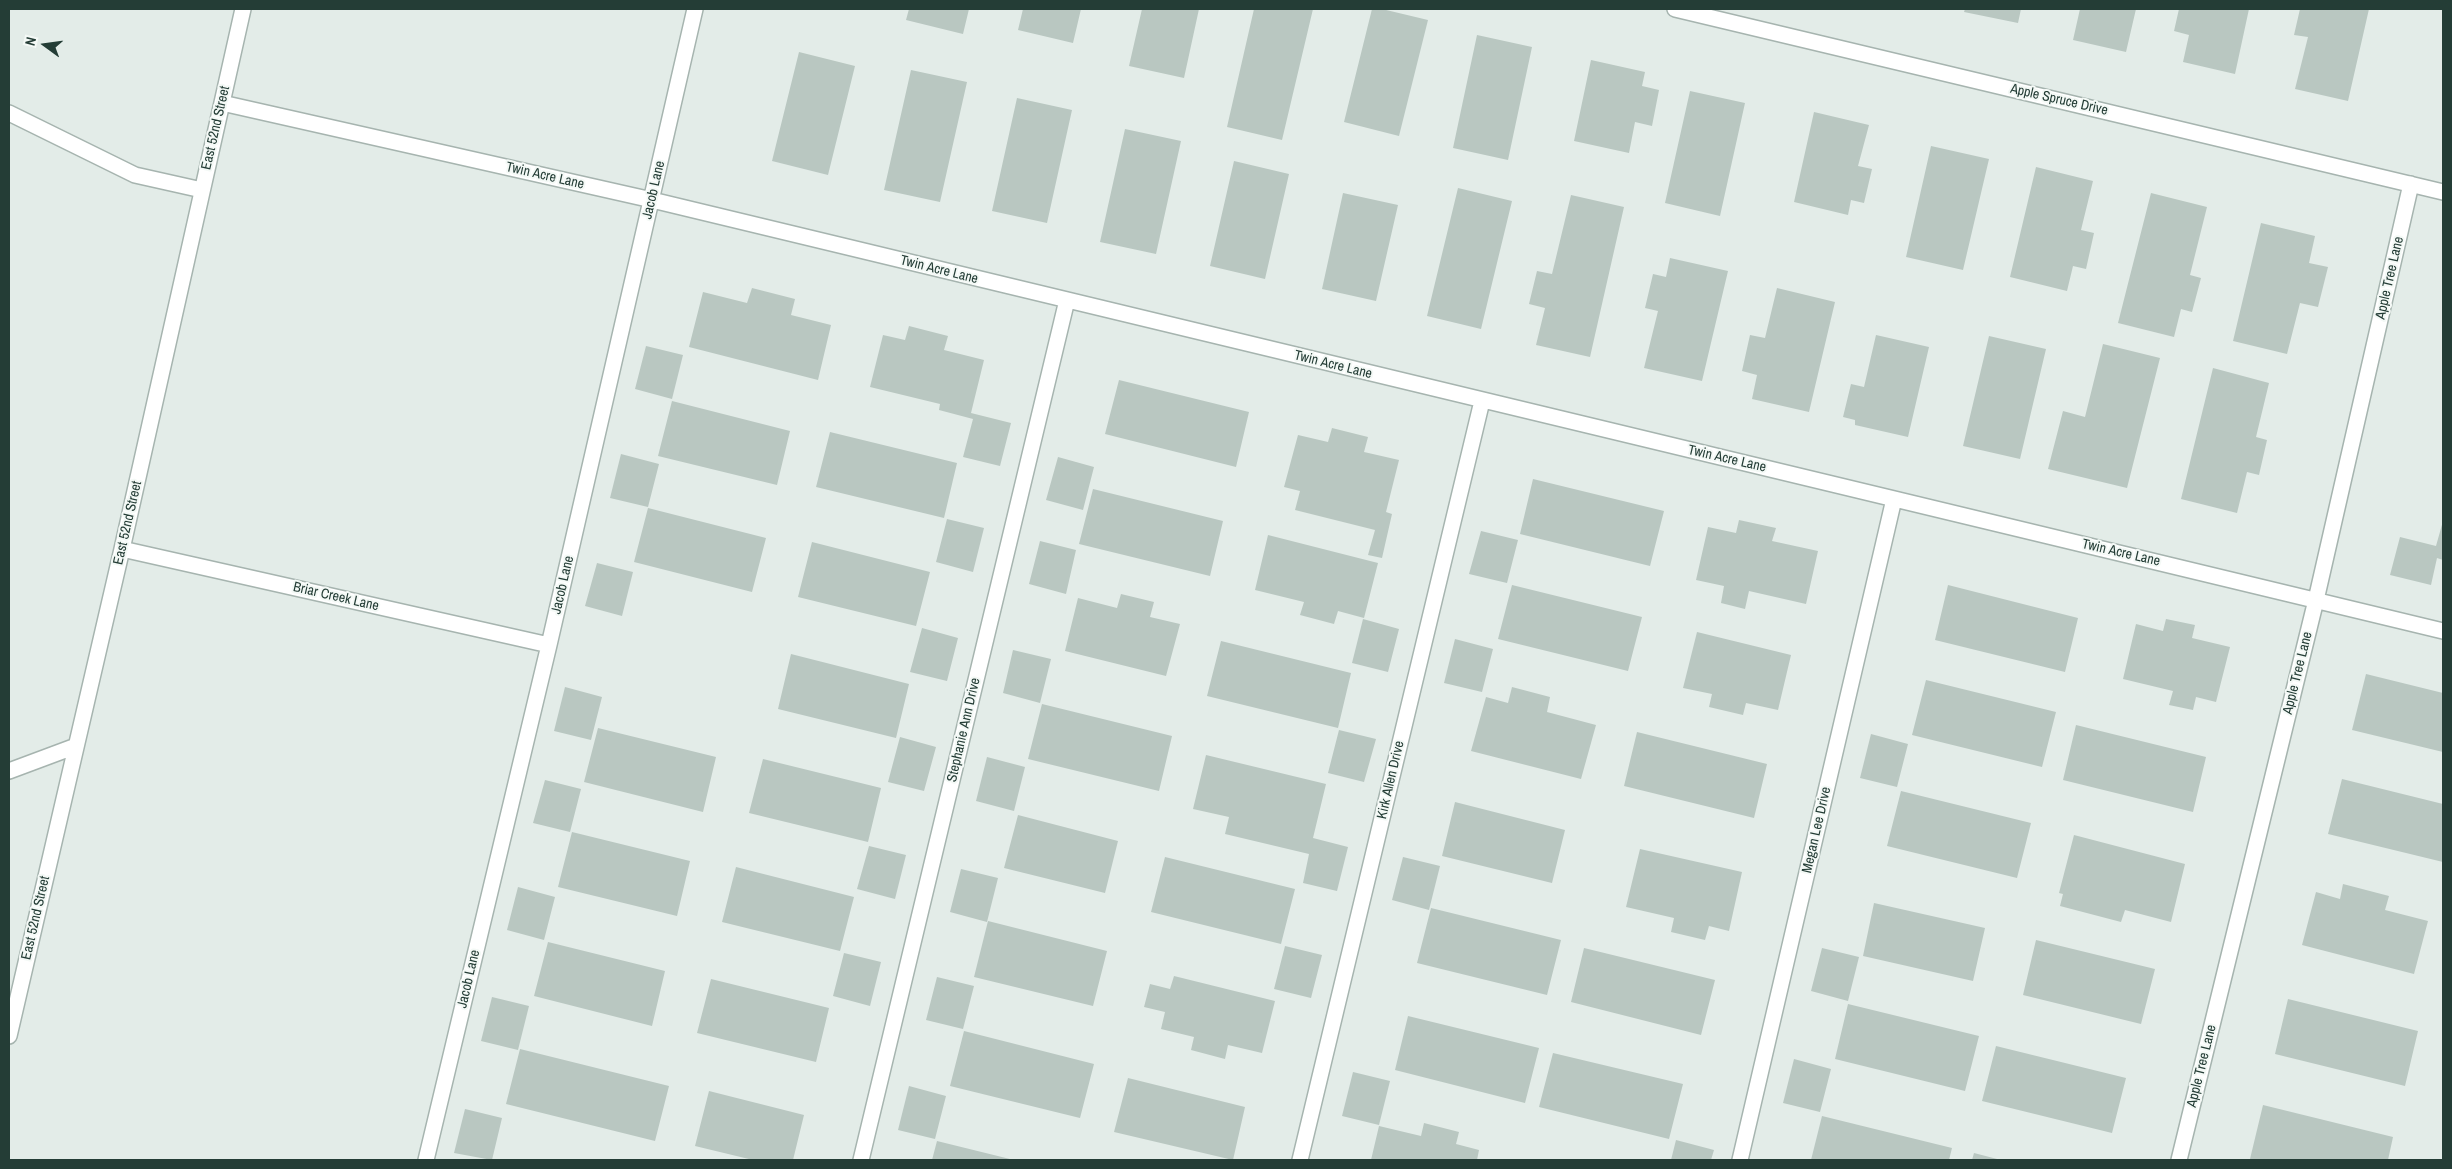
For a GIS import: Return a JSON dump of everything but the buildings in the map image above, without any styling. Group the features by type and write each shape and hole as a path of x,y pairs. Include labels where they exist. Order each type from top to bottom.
{"street":[{"name":"East 52nd Street","path":"9,1036 122,549 242,9"},
{"name":"Jacob Lane","path":"426,1160 549,645 695,9"},
{"name":"Apple Spruce Drive","path":"1675,9 2443,192"},
{"name":"Twin Acre Lane","path":"222,103 652,200 2443,631"},
{"path":"9,113 135,175 202,190"},
{"name":"Apple Tree Lane","path":"2179,1160 2316,600 2411,184"},
{"name":"Stephanie Ann Drive","path":"862,1160 1067,300"},
{"name":"Kirk Allen Drive","path":"1300,1160 1482,401"},
{"name":"Megan Lee Drive","path":"1740,1160 1894,499"},
{"name":"Briar Creek Lane","path":"122,549 549,645"},
{"path":"9,771 76,746"}]}
